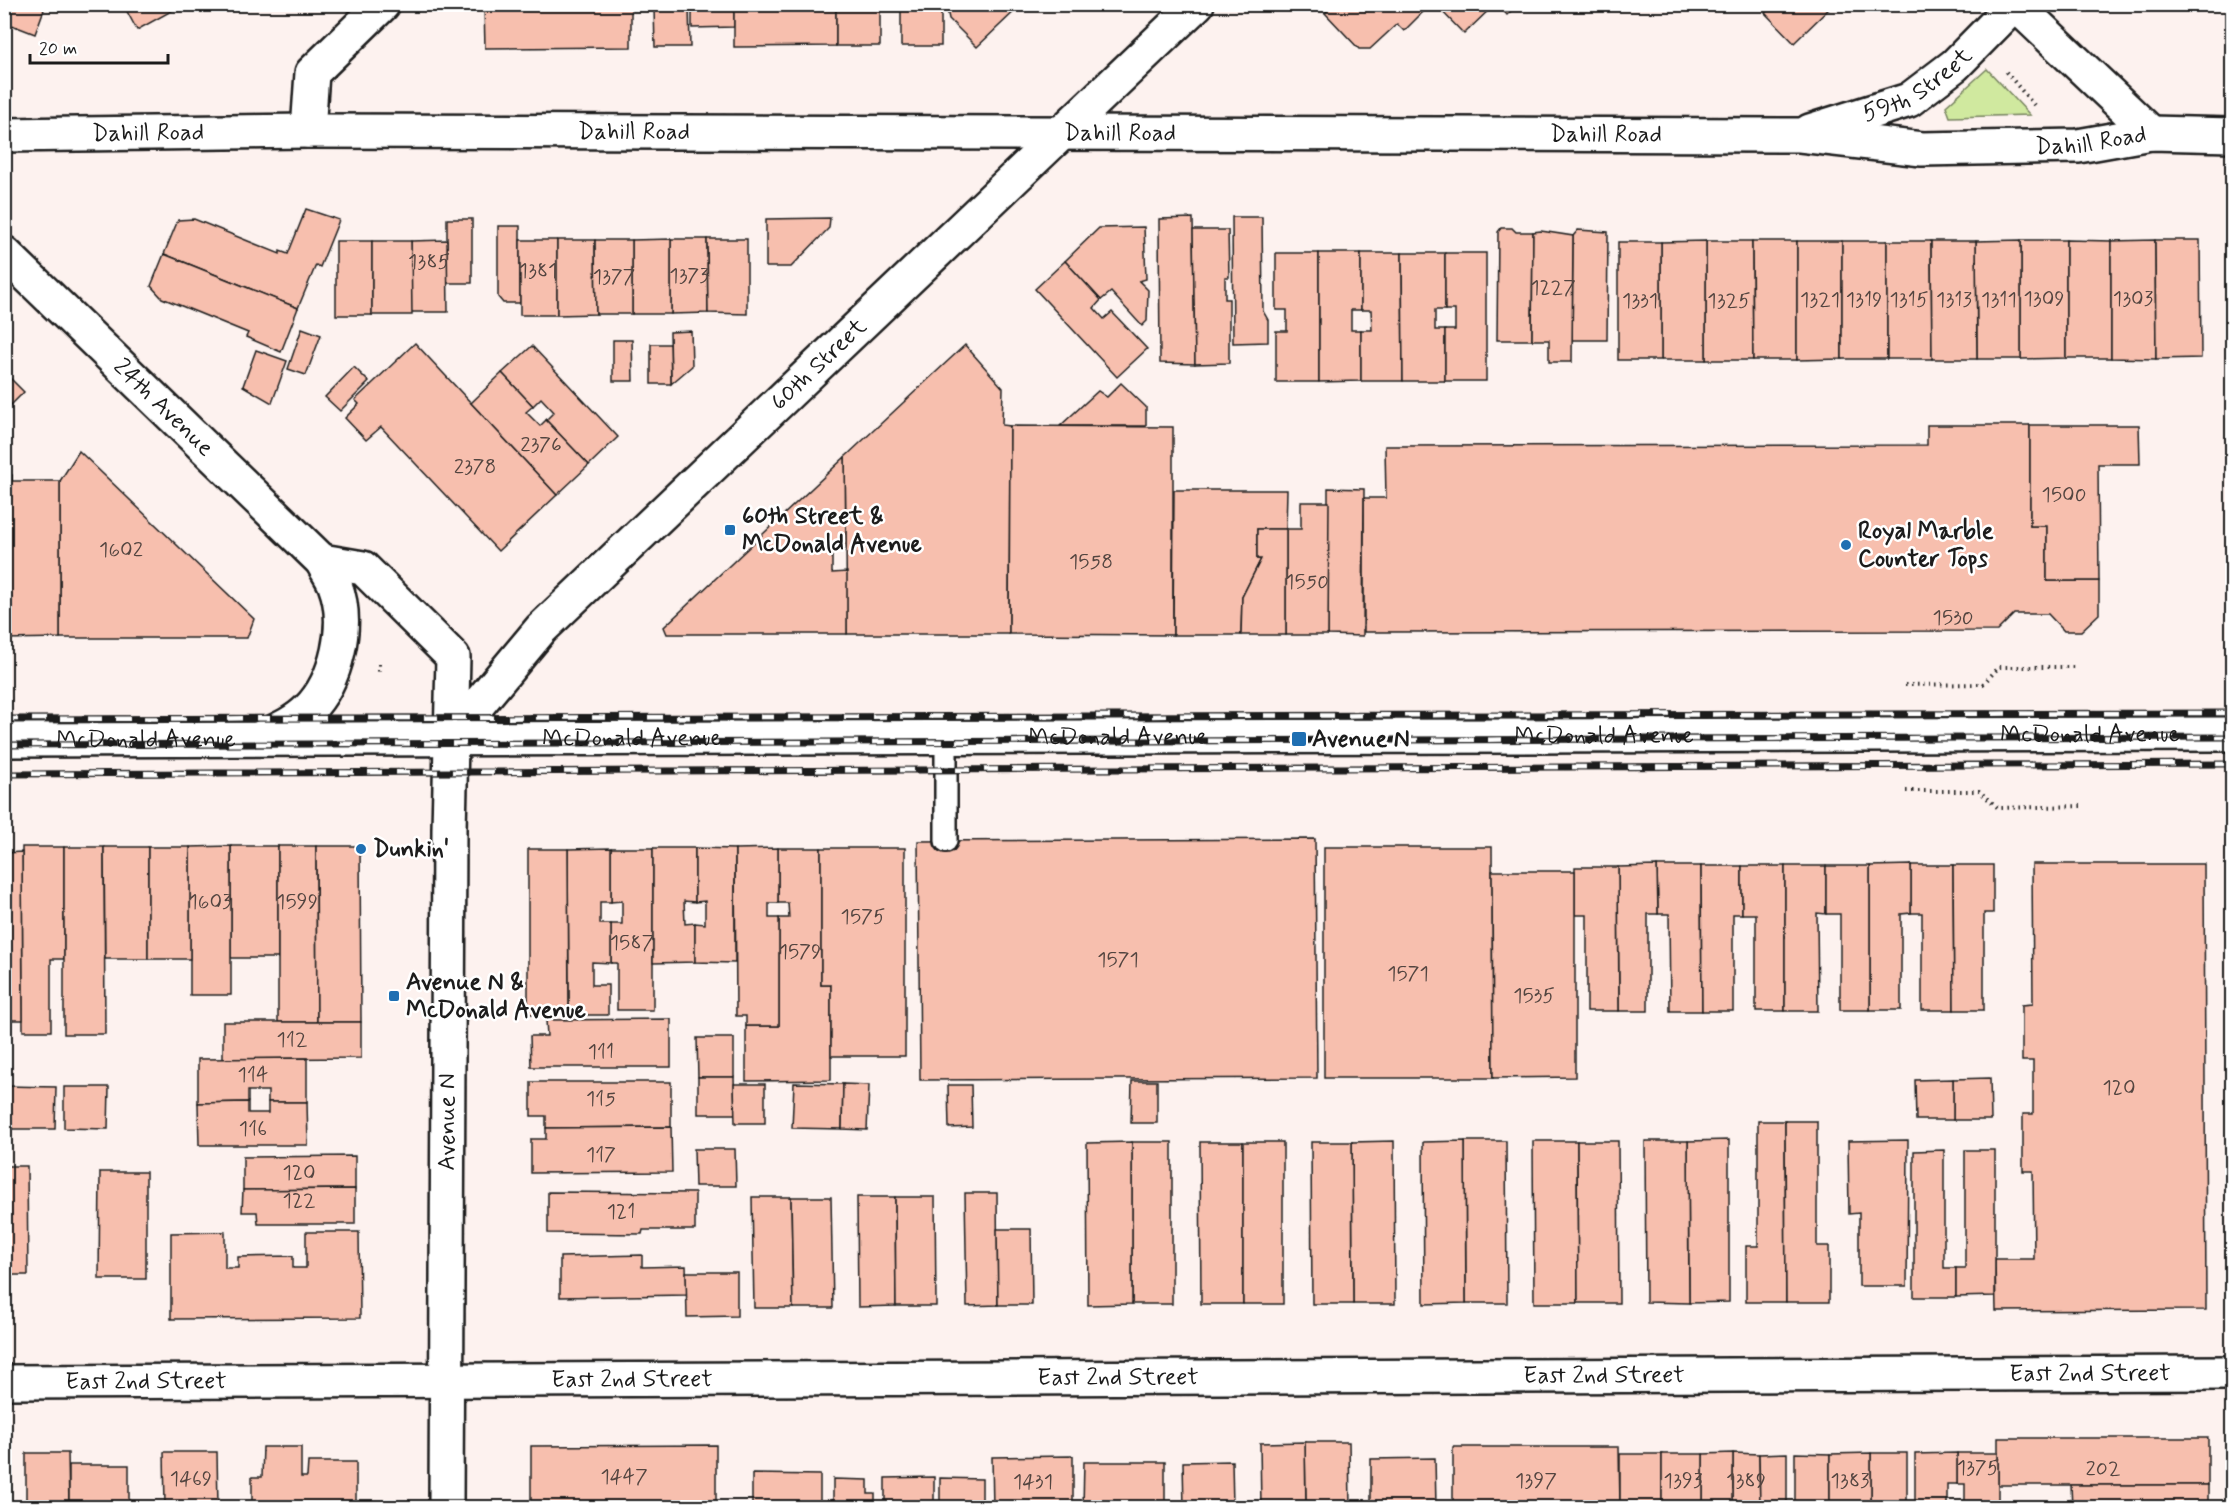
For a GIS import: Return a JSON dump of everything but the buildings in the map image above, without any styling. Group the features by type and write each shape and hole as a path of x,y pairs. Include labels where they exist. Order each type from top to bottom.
{"street":[{"path":"308,131 312,73 383,4"},
{"name":"60th Street","path":"451,737 541,630 1197,4"},
{"path":"2015,4 2151,133"},
{"name":"59th Street","path":"1800,135 1909,100 1955,65 2015,4"},
{"name":"Dahill Road","path":"4,135 308,131 1800,135 1922,149 2078,146 2151,133 2232,135"},
{"name":"24th Avenue","path":"4,253 322,561 335,586 340,610 340,636 334,664 324,689 308,710 290,725 261,738"},
{"path":"322,561 363,568 453,657 451,737"},
{"name":"McDonald Avenue","path":"4,740 2232,734"},
{"name":"Avenue N","path":"446,1508 445,1380 451,737"},
{"name":"East 2nd Street","path":"4,1382 2232,1373"}],"lane":[{"path":"946,736 946,841"}],"path":[{"path":"2001,66 2036,108"},
{"path":"1905,685 1983,684 1999,667 2075,667"},
{"path":"1906,791 1979,791 1998,808 2082,806"}],"green space":[{"path":"1987,69 2030,115 1950,117 1946,106"}],"railway":[{"path":"4,719 2232,713"},
{"path":"4,745 2232,737"},
{"path":"4,774 2232,764"}],"place":[{"name":"60th Street & McDonald Avenue","path":"730,530"},
{"name":"Royal Marble Counter Tops","path":"1846,545"},
{"name":"Avenue N","path":"1299,739"},
{"name":"Dunkin'","path":"361,849"},
{"name":"Avenue N & McDonald Avenue","path":"394,996"}]}
